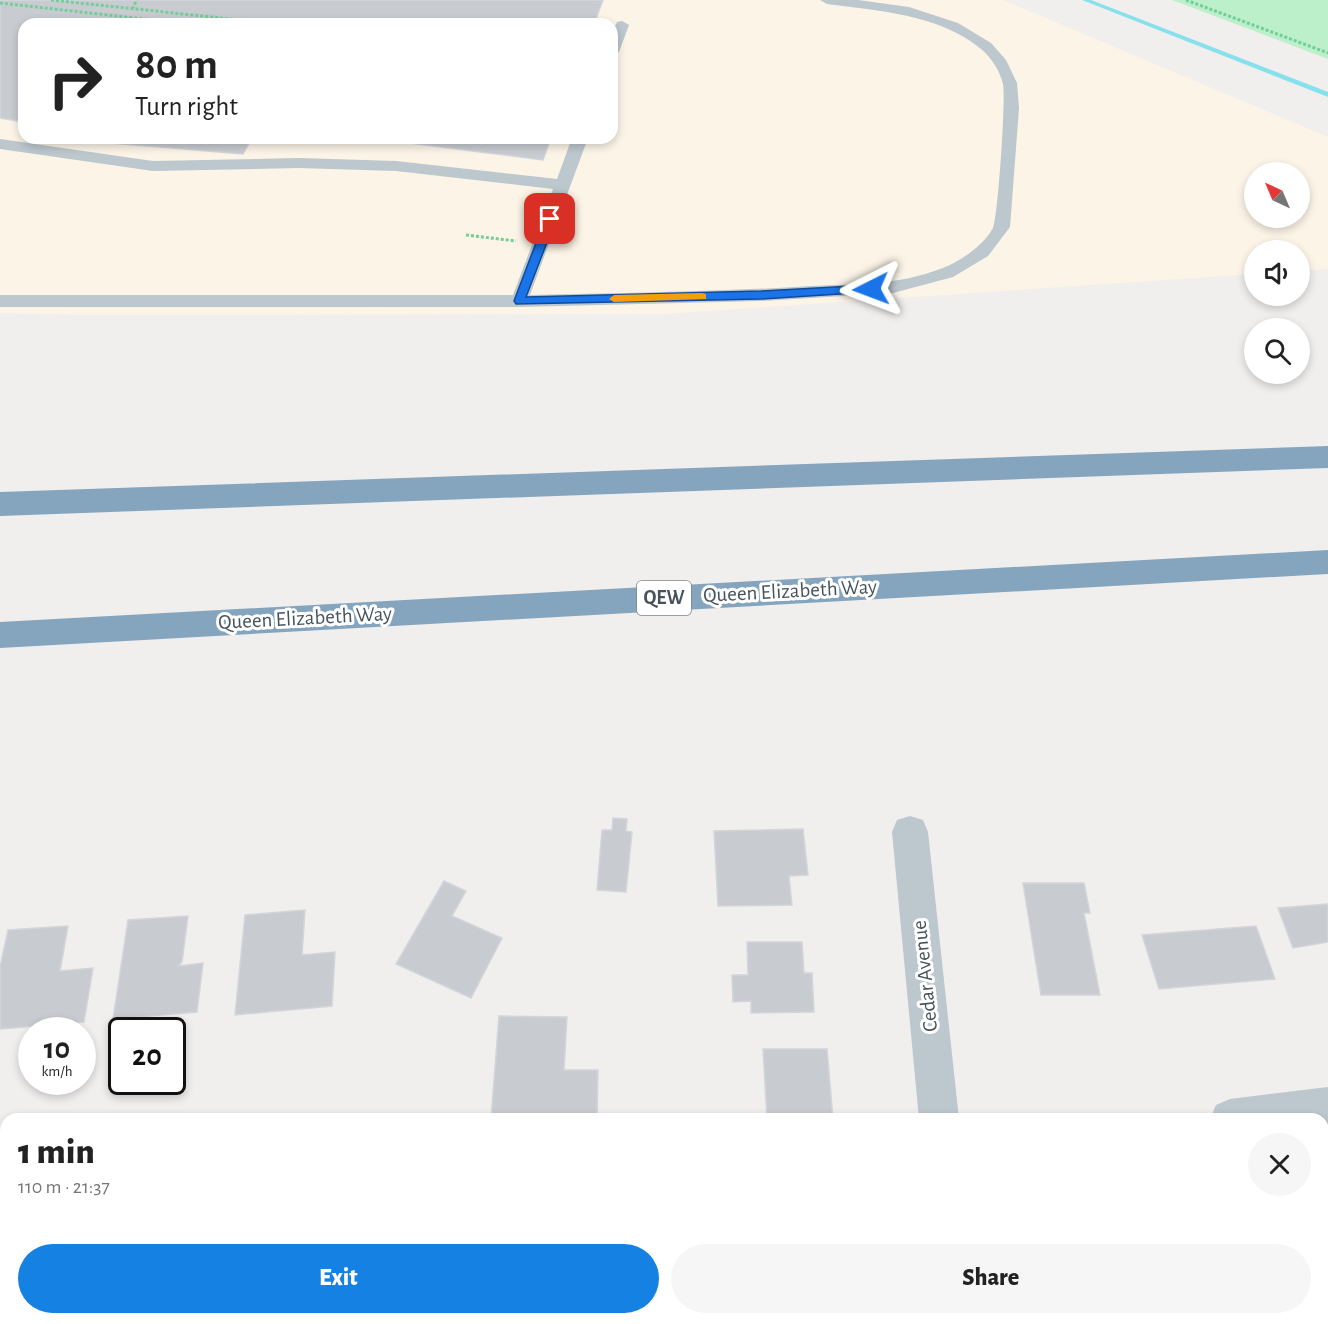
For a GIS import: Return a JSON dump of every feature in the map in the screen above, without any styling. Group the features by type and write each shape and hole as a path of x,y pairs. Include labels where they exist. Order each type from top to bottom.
{"highway":[{"path":"0,504 1328,457"},
{"name":"Queen Elizabeth Way","path":"0,635 1328,562"}],"street":[{"name":"Cedar Avenue","path":"910,832 938,1113"},
{"path":"1279,1113 1328,1107"}],"lane":[{"path":"0,302 519,301 761,295 893,288 947,273 982,252 1002,227 1012,96 1010,83 999,60 969,34 930,16 891,8 827,0"},
{"path":"618,36 622,25"},
{"path":"0,144 153,166 299,163 396,166 563,185"},
{"path":"519,301 578,144"}],"path":[{"path":"51,0 220,18"},
{"path":"132,9 137,0"},
{"path":"1186,0 1328,53"},
{"path":"0,3 124,18"},
{"path":"466,235 541,244"}],"shaded area":[{"path":"0,0 1003,0 1328,137 1328,269 1310,270 1310,240 1244,240 1244,275 663,314 84,315 0,313"}],"green space":[{"path":"1172,0 1328,0 1328,59"}],"building":[{"path":"0,0 603,0 596,18 18,18 18,121 0,118"},
{"path":"123,144 249,144 243,154"},
{"path":"418,144 549,144 543,160"},
{"path":"613,818 627,819 626,831 632,832 626,892 597,890 602,830 612,830"},
{"path":"803,829 808,875 789,876 792,905 718,906 714,831"},
{"path":"444,881 466,891 452,916 502,938 471,998 396,964"},
{"path":"1023,883 1084,883 1090,913 1084,913 1100,995 1041,995"},
{"path":"1328,904 1328,942 1293,948 1278,908"},
{"path":"305,910 302,955 335,952 332,1006 235,1015 245,915"},
{"path":"188,916 182,962 178,966 203,963 197,1012 113,1017 128,920"},
{"path":"68,926 60,971 93,968 85,1017 18,1017 18,1028 0,1029 0,967 8,930"},
{"path":"1256,926 1275,979 1159,989 1142,935"},
{"path":"747,942 802,942 804,973 812,973 814,1012 751,1013 751,1001 733,1002 732,975 748,975"},
{"path":"499,1016 567,1017 564,1070 598,1070 597,1113 491,1113"},
{"path":"763,1049 827,1049 832,1113 767,1113"}],"waterway":[{"path":"1085,0 1328,95"}],"slow traffic":[{"path":"614,299 702,296"}],"route":[{"path":"550,219 519,301 761,295 871,289"}]}
